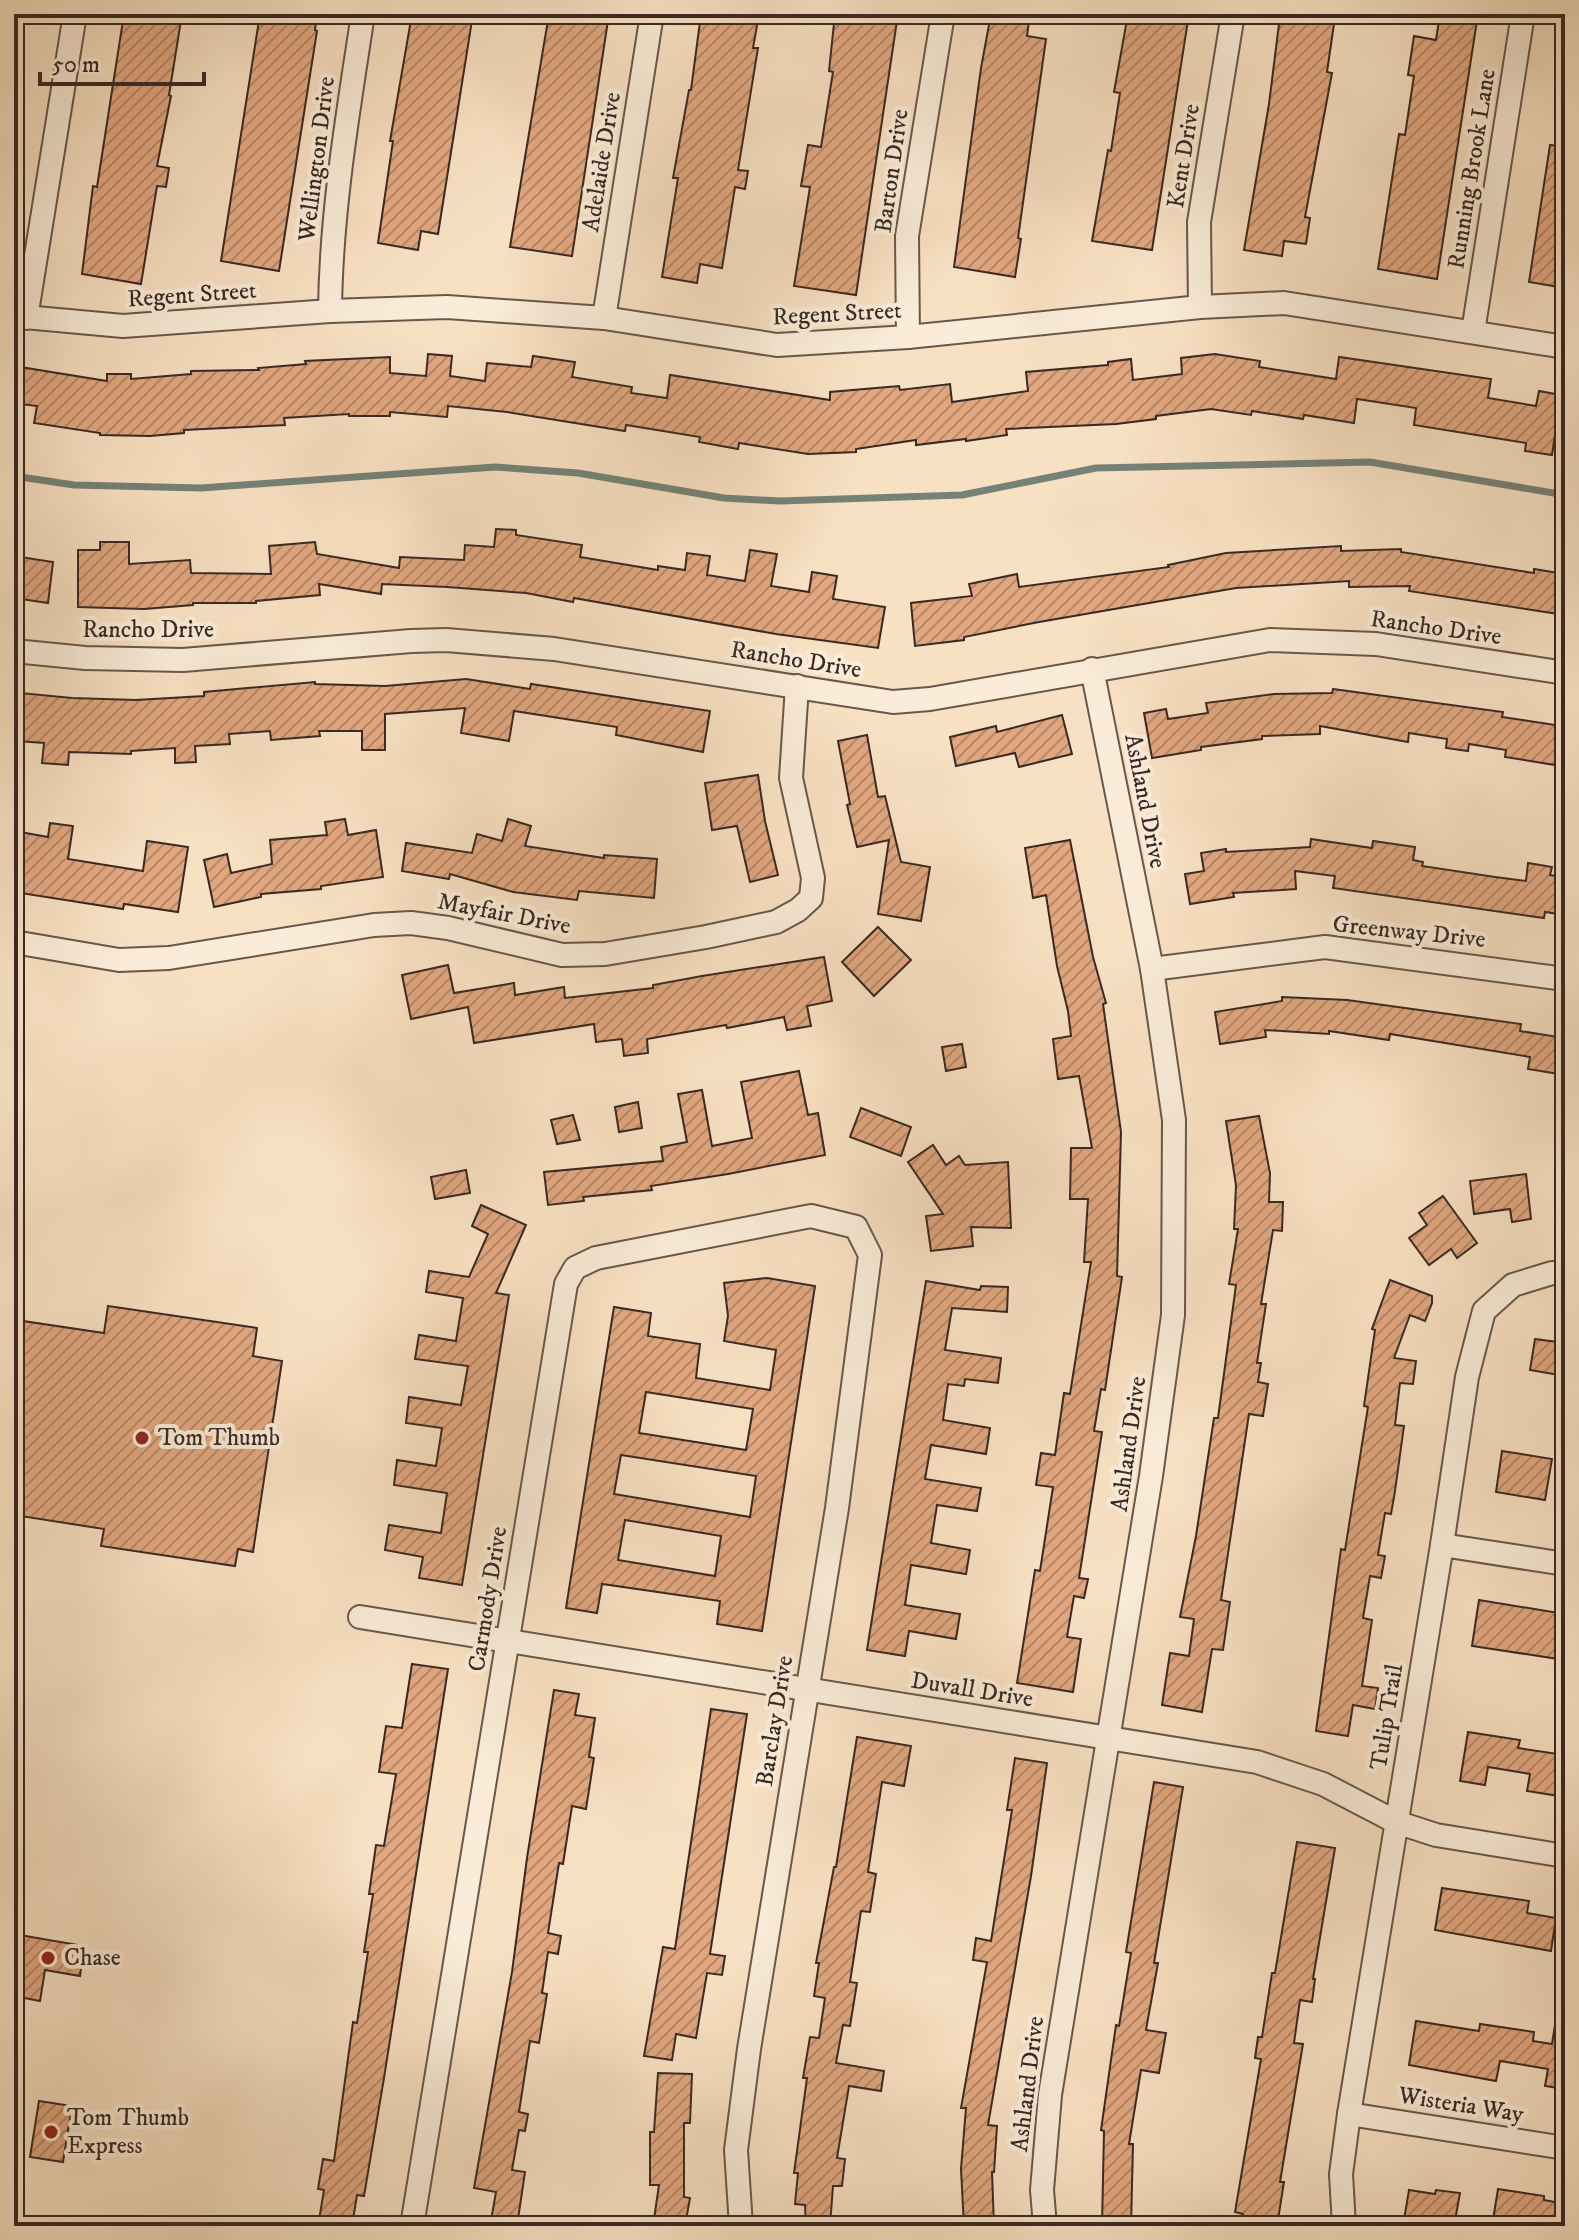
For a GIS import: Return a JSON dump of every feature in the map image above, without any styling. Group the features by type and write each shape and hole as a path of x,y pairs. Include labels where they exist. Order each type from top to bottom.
{"street":[{"path":"20,317 75,14"},
{"name":"Wellington Drive","path":"330,311 331,257 346,123 363,14"},
{"name":"Adelaide Drive","path":"604,318 652,14"},
{"name":"Barton Drive","path":"908,337 907,236 943,14"},
{"name":"Kent Drive","path":"1200,307 1199,222 1233,14"},
{"name":"Running Brook Lane","path":"1473,332 1523,14"},
{"name":"Regent Street","path":"20,317 123,326 330,311 447,307 604,318 777,345 908,337 1200,307 1284,303 1565,347"},
{"name":"Rancho Drive","path":"14,651 85,658 183,660 446,640 554,649 893,702 930,699 1270,640 1376,644 1565,673"},
{"name":"Ashland Drive","path":"1045,2226 1042,2190 1050,2095 1151,1476 1173,1315 1174,1120 1152,969 1092,669"},
{"name":"Mayfair Drive","path":"14,942 119,960 169,958 374,925 411,923 448,928 562,955 605,954 776,922 798,910 811,898 813,878 791,778 797,686"},
{"name":"Greenway Drive","path":"1152,969 1325,947 1565,979"},
{"name":"Carmody Drive","path":"412,2226 566,1284 575,1268 596,1258 811,1216 856,1227"},
{"name":"Barclay Drive","path":"741,2226 736,2150 749,2049 837,1508 870,1255 856,1227"},
{"name":"Tulip Trail","path":"1344,2226 1341,2174 1349,2114 1467,1377 1484,1311 1513,1285 1552,1273 1565,1273"},
{"path":"1442,1545 1565,1564"},
{"name":"Duvall Drive","path":"360,1617 1257,1762 1323,1784 1396,1822 1436,1835 1565,1856"},
{"name":"Wisteria Way","path":"1349,2114 1565,2148"}],"building":[{"path":"124,14 182,14 171,96 157,166 169,168 166,187 157,186 141,284 82,274 93,186 97,187"},
{"path":"260,14 317,14 317,31 279,271 221,261"},
{"path":"412,14 473,14 438,234 421,231 418,250 378,243 393,141 390,141"},
{"path":"549,14 609,14 572,256 510,247"},
{"path":"701,14 759,14 753,48 758,48 738,170 748,171 745,189 735,187 722,268 700,264 697,283 662,277 678,178 673,178 691,90"},
{"path":"835,14 898,14 856,295 794,286 810,187 801,186 808,145 821,147 833,72 829,71"},
{"path":"991,14 1030,14 1027,36 1046,39 1015,277 954,267"},
{"path":"1128,14 1189,14 1152,250 1092,241 1108,150 1111,151 1120,93 1114,92"},
{"path":"1440,14 1478,14 1437,279 1378,269 1399,134 1405,135 1414,76 1408,75 1414,36 1436,40"},
{"path":"1280,16 1334,24 1327,72 1332,73 1305,217 1310,218 1306,244 1284,241 1282,256 1244,250 1269,104"},
{"path":"1550,145 1565,147 1565,288 1529,282"},
{"path":"428,354 452,356 450,376 485,381 487,363 531,367 533,356 575,362 572,377 632,387 631,393 667,398 670,375 830,400 830,392 899,386 900,390 950,384 952,402 1028,391 1026,372 1108,365 1108,362 1131,359 1133,380 1182,374 1181,358 1215,354 1260,361 1259,367 1336,379 1339,357 1491,379 1488,398 1536,406 1539,391 1561,395 1552,455 1525,451 1526,443 1414,425 1416,408 1357,399 1354,423 1304,415 1303,419 1252,411 1251,415 1211,409 1116,424 1006,429 1007,435 966,441 916,445 916,440 856,449 856,452 808,454 739,443 738,449 699,442 700,437 626,425 625,431 448,406 447,417 390,412 390,416 349,414 284,418 285,425 184,430 184,433 150,436 100,435 34,423 37,406 14,403 14,366 107,381 107,374 131,374 131,379 191,374 191,371 259,370 306,364 305,361 390,357 390,373 426,376"},
{"path":"496,529 516,530 516,535 582,545 580,557 658,570 658,566 685,570 687,553 710,556 707,575 745,581 750,550 777,554 771,586 809,592 812,572 837,576 833,599 885,607 878,648 776,634 574,598 573,602 526,593 447,587 382,584 381,594 319,584 320,595 256,603 193,603 144,609 78,607 78,550 100,550 100,542 129,542 129,564 190,560 191,573 271,574 269,546 315,542 317,554 399,568 400,557 464,560 465,545 494,547"},
{"path":"1341,546 1341,551 1401,549 1401,552 1534,573 1534,569 1565,574 1565,615 1409,591 1410,586 1349,587 1349,581 1236,588 1039,622 964,637 964,640 915,646 911,603 972,596 969,584 1017,574 1019,587 1169,567 1226,553"},
{"path":"14,556 53,562 48,603 14,598"},
{"path":"466,679 530,689 531,684 710,711 703,752 616,735 617,727 514,711 509,741 461,733 465,708 385,714 385,750 362,750 362,731 319,731 320,736 271,740 270,731 229,734 230,744 195,746 196,762 175,763 175,748 131,751 131,754 69,752 68,765 42,763 44,743 18,741 21,693 136,700 204,696 204,692 315,682 385,686"},
{"path":"1333,689 1503,712 1502,717 1562,726 1555,765 1505,757 1506,750 1469,744 1468,751 1446,748 1447,739 1409,733 1408,742 1320,726 1320,734 1262,736 1262,739 1201,747 1201,750 1152,758 1144,713 1166,709 1168,719 1208,713 1206,703 1274,694 1332,693"},
{"path":"1062,715 1072,754 1019,767 1015,753 956,766 950,737 996,726 997,732"},
{"path":"867,735 878,797 885,796 901,862 930,867 921,921 878,914 889,840 857,847 847,805 850,804 838,741"},
{"path":"758,775 778,875 750,882 737,826 712,830 705,783"},
{"path":"345,819 348,835 376,830 383,877 321,886 321,889 261,894 261,897 214,907 204,860 227,854 231,873 272,864 270,840 327,835 325,822"},
{"path":"508,819 531,826 525,846 604,858 604,855 657,859 654,898 579,891 577,900 513,892 450,874 449,879 402,871 406,843 472,853 477,834 502,841"},
{"path":"50,823 73,826 68,859 143,871 147,841 188,847 178,912 124,904 123,909 14,892 20,832 48,837"},
{"path":"1311,839 1372,848 1373,841 1415,847 1413,860 1423,862 1422,866 1526,881 1528,863 1552,867 1550,875 1565,878 1565,915 1545,912 1544,918 1333,888 1335,876 1295,871 1296,889 1233,893 1234,897 1190,904 1185,874 1204,871 1201,853 1226,849 1226,852 1310,847"},
{"path":"1070,840 1093,957 1106,1003 1103,1004 1121,1132 1117,1276 1122,1277 1105,1390 1101,1389 1094,1431 1102,1432 1079,1578 1088,1579 1084,1598 1074,1596 1067,1637 1081,1639 1073,1692 1017,1683 1035,1570 1040,1571 1053,1487 1036,1485 1041,1453 1055,1455 1064,1393 1070,1394 1091,1262 1084,1262 1088,1199 1070,1199 1071,1148 1092,1148 1079,1076 1058,1079 1053,1039 1071,1036 1068,1011 1057,966 1046,895 1033,898 1025,848"},
{"path":"878,927 911,960 874,996 842,962"},
{"path":"824,957 832,1001 807,1006 811,1026 787,1030 784,1017 727,1028 726,1025 647,1039 648,1053 624,1056 622,1039 596,1042 594,1024 474,1043 468,1007 411,1019 402,975 448,965 454,993 514,983 515,995 564,987 565,998 653,988 653,985 702,976"},
{"path":"1282,997 1347,1000 1521,1024 1520,1031 1565,1038 1565,1075 1528,1069 1530,1057 1390,1034 1389,1040 1329,1031 1329,1034 1265,1030 1266,1037 1220,1044 1215,1012 1282,1001"},
{"path":"962,1044 966,1067 946,1071 942,1047"},
{"path":"799,1071 808,1115 818,1113 825,1155 651,1186 652,1190 583,1197 584,1201 548,1205 544,1172 663,1161 661,1147 687,1142 678,1094 702,1090 712,1146 752,1138 741,1082"},
{"path":"638,1102 642,1128 619,1132 615,1107"},
{"path":"861,1108 911,1127 901,1156 850,1137"},
{"path":"573,1115 580,1140 557,1144 551,1120"},
{"path":"1259,1116 1270,1173 1269,1202 1283,1202 1282,1231 1273,1230 1261,1304 1266,1304 1257,1363 1261,1363 1258,1382 1268,1384 1263,1416 1249,1414 1221,1600 1230,1602 1223,1650 1212,1649 1202,1712 1162,1705 1170,1653 1189,1656 1194,1619 1180,1617 1214,1418 1218,1418 1236,1285 1229,1284 1238,1229 1234,1229 1236,1185 1226,1121"},
{"path":"933,1145 946,1165 959,1156 965,1165 1008,1162 1011,1228 971,1227 973,1246 931,1251 926,1216 943,1214 908,1162"},
{"path":"466,1170 470,1193 435,1199 431,1177"},
{"path":"1526,1174 1531,1219 1512,1222 1510,1209 1474,1214 1470,1181"},
{"path":"1443,1196 1477,1243 1457,1258 1451,1249 1429,1265 1409,1238 1427,1225 1419,1213"},
{"path":"481,1205 526,1225 496,1293 509,1295 462,1585 419,1578 423,1557 385,1550 389,1525 441,1533 447,1493 394,1485 397,1460 436,1466 442,1428 406,1423 409,1397 461,1405 468,1366 415,1359 419,1335 456,1341 463,1298 426,1292 429,1271 469,1277 488,1234 472,1226"},
{"path":"767,1278 815,1286 762,1631 717,1624 720,1601 602,1584 597,1613 566,1608 614,1307 651,1313 648,1336 700,1344 696,1378 770,1390 776,1350 724,1341 728,1316 724,1283","holes":["646,1392 753,1409 746,1450 639,1433","621,1455 756,1476 750,1517 614,1494","625,1520 721,1536 715,1576 618,1560"]},
{"path":"1390,1280 1432,1296 1432,1303 1425,1321 1410,1315 1394,1358 1416,1361 1413,1384 1400,1383 1395,1425 1404,1426 1391,1514 1385,1513 1378,1555 1385,1556 1381,1578 1370,1576 1363,1618 1372,1620 1362,1686 1378,1688 1375,1709 1353,1705 1348,1736 1316,1731 1341,1549 1345,1550 1368,1407 1364,1406 1375,1330 1372,1329"},
{"path":"926,1281 980,1290 981,1286 1008,1287 1007,1312 952,1308 945,1350 1001,1358 998,1383 965,1379 964,1386 948,1384 943,1420 990,1428 986,1454 931,1445 925,1479 981,1488 977,1511 937,1505 931,1543 970,1550 966,1574 911,1565 905,1605 960,1614 956,1639 909,1631 905,1656 867,1650"},
{"name":"Tom Thumb","path":"108,1306 257,1328 253,1356 282,1361 253,1552 238,1549 235,1566 101,1546 104,1529 14,1515 16,1320 104,1333"},
{"path":"1535,1339 1565,1343 1565,1376 1530,1370"},
{"path":"1502,1451 1552,1459 1545,1500 1496,1492"},
{"path":"1479,1600 1565,1614 1565,1660 1472,1646"},
{"path":"412,1664 448,1669 384,2078 364,2196 357,2195 352,2226 318,2226 324,2190 318,2189 323,2159 334,2161 353,2022 357,2023 368,1952 364,1952 373,1894 369,1894 376,1845 384,1846 396,1774 379,1772 386,1726 402,1728"},
{"path":"554,1690 579,1694 575,1715 595,1718 589,1757 594,1758 586,1809 572,1806 563,1864 559,1863 548,1933 561,1936 558,1954 548,1952 542,1993 547,1994 539,2043 530,2041 519,2112 528,2114 525,2131 519,2130 512,2170 525,2172 517,2226 490,2226 496,2192 474,2188 512,1972"},
{"path":"711,1709 747,1714 710,1954 725,1956 722,1975 707,1973 696,2038 676,2034 672,2060 644,2056 663,1947 675,1949"},
{"path":"1468,1732 1520,1740 1518,1748 1565,1755 1565,1797 1527,1791 1530,1774 1488,1767 1485,1785 1460,1781"},
{"path":"857,1737 911,1746 904,1786 882,1782 868,1872 876,1874 870,1912 861,1911 850,1982 857,1983 850,2026 843,2025 836,2063 884,2071 881,2091 849,2086 837,2158 845,2159 842,2186 833,2186 830,2226 806,2226 805,2205 795,2204 798,2173 794,2173 807,2078 803,2078 810,2037 819,2038 825,1998 814,1996 819,1963 816,1963 836,1867"},
{"path":"1015,1758 1047,1763 988,2125 997,2126 992,2172 994,2226 964,2226 961,2169 966,2108 961,2108 987,1962 973,1960 976,1938 991,1941 1012,1810 1007,1810"},
{"path":"1154,1782 1183,1787 1146,2030 1166,2033 1159,2073 1141,2070 1129,2144 1133,2144 1131,2226 1102,2226 1104,2131 1101,2130 1116,2025 1119,2026 1131,1953 1126,1952"},
{"path":"1297,1842 1335,1848 1313,1979 1312,2002 1300,2000 1294,2043 1303,2044 1280,2182 1284,2182 1277,2226 1241,2226 1243,2214 1235,2212 1261,2059 1255,2058 1258,2037 1262,2037 1272,1973 1275,1973"},
{"path":"1442,1888 1529,1901 1527,1913 1556,1918 1551,1951 1435,1930"},
{"name":"Chase","path":"14,1934 84,1946 80,1976 45,1970 40,2001 14,1996"},
{"path":"1416,2021 1479,2031 1480,2024 1534,2032 1533,2041 1552,2044 1555,2025 1565,2026 1565,2089 1545,2086 1548,2069 1500,2061 1496,2081 1409,2065"},
{"path":"658,2073 692,2074 690,2123 684,2123 684,2197 690,2198 685,2226 653,2226 659,2185 650,2185 650,2132 654,2132"},
{"name":"Tom Thumb Express","path":"39,2101 72,2106 63,2162 30,2157"},
{"path":"1498,2189 1544,2196 1544,2200 1565,2204 1565,2226 1492,2226"},
{"path":"1409,2190 1435,2194 1436,2190 1460,2193 1454,2226 1403,2226"}],"waterway":[{"path":"14,476 74,485 201,488 495,467 578,473 724,498 780,501 962,495 1096,468 1370,462 1565,495"}],"place":[{"name":"Tom Thumb","path":"142,1438"},
{"name":"Chase","path":"48,1958"},
{"name":"Tom Thumb Express","path":"51,2132"}]}
